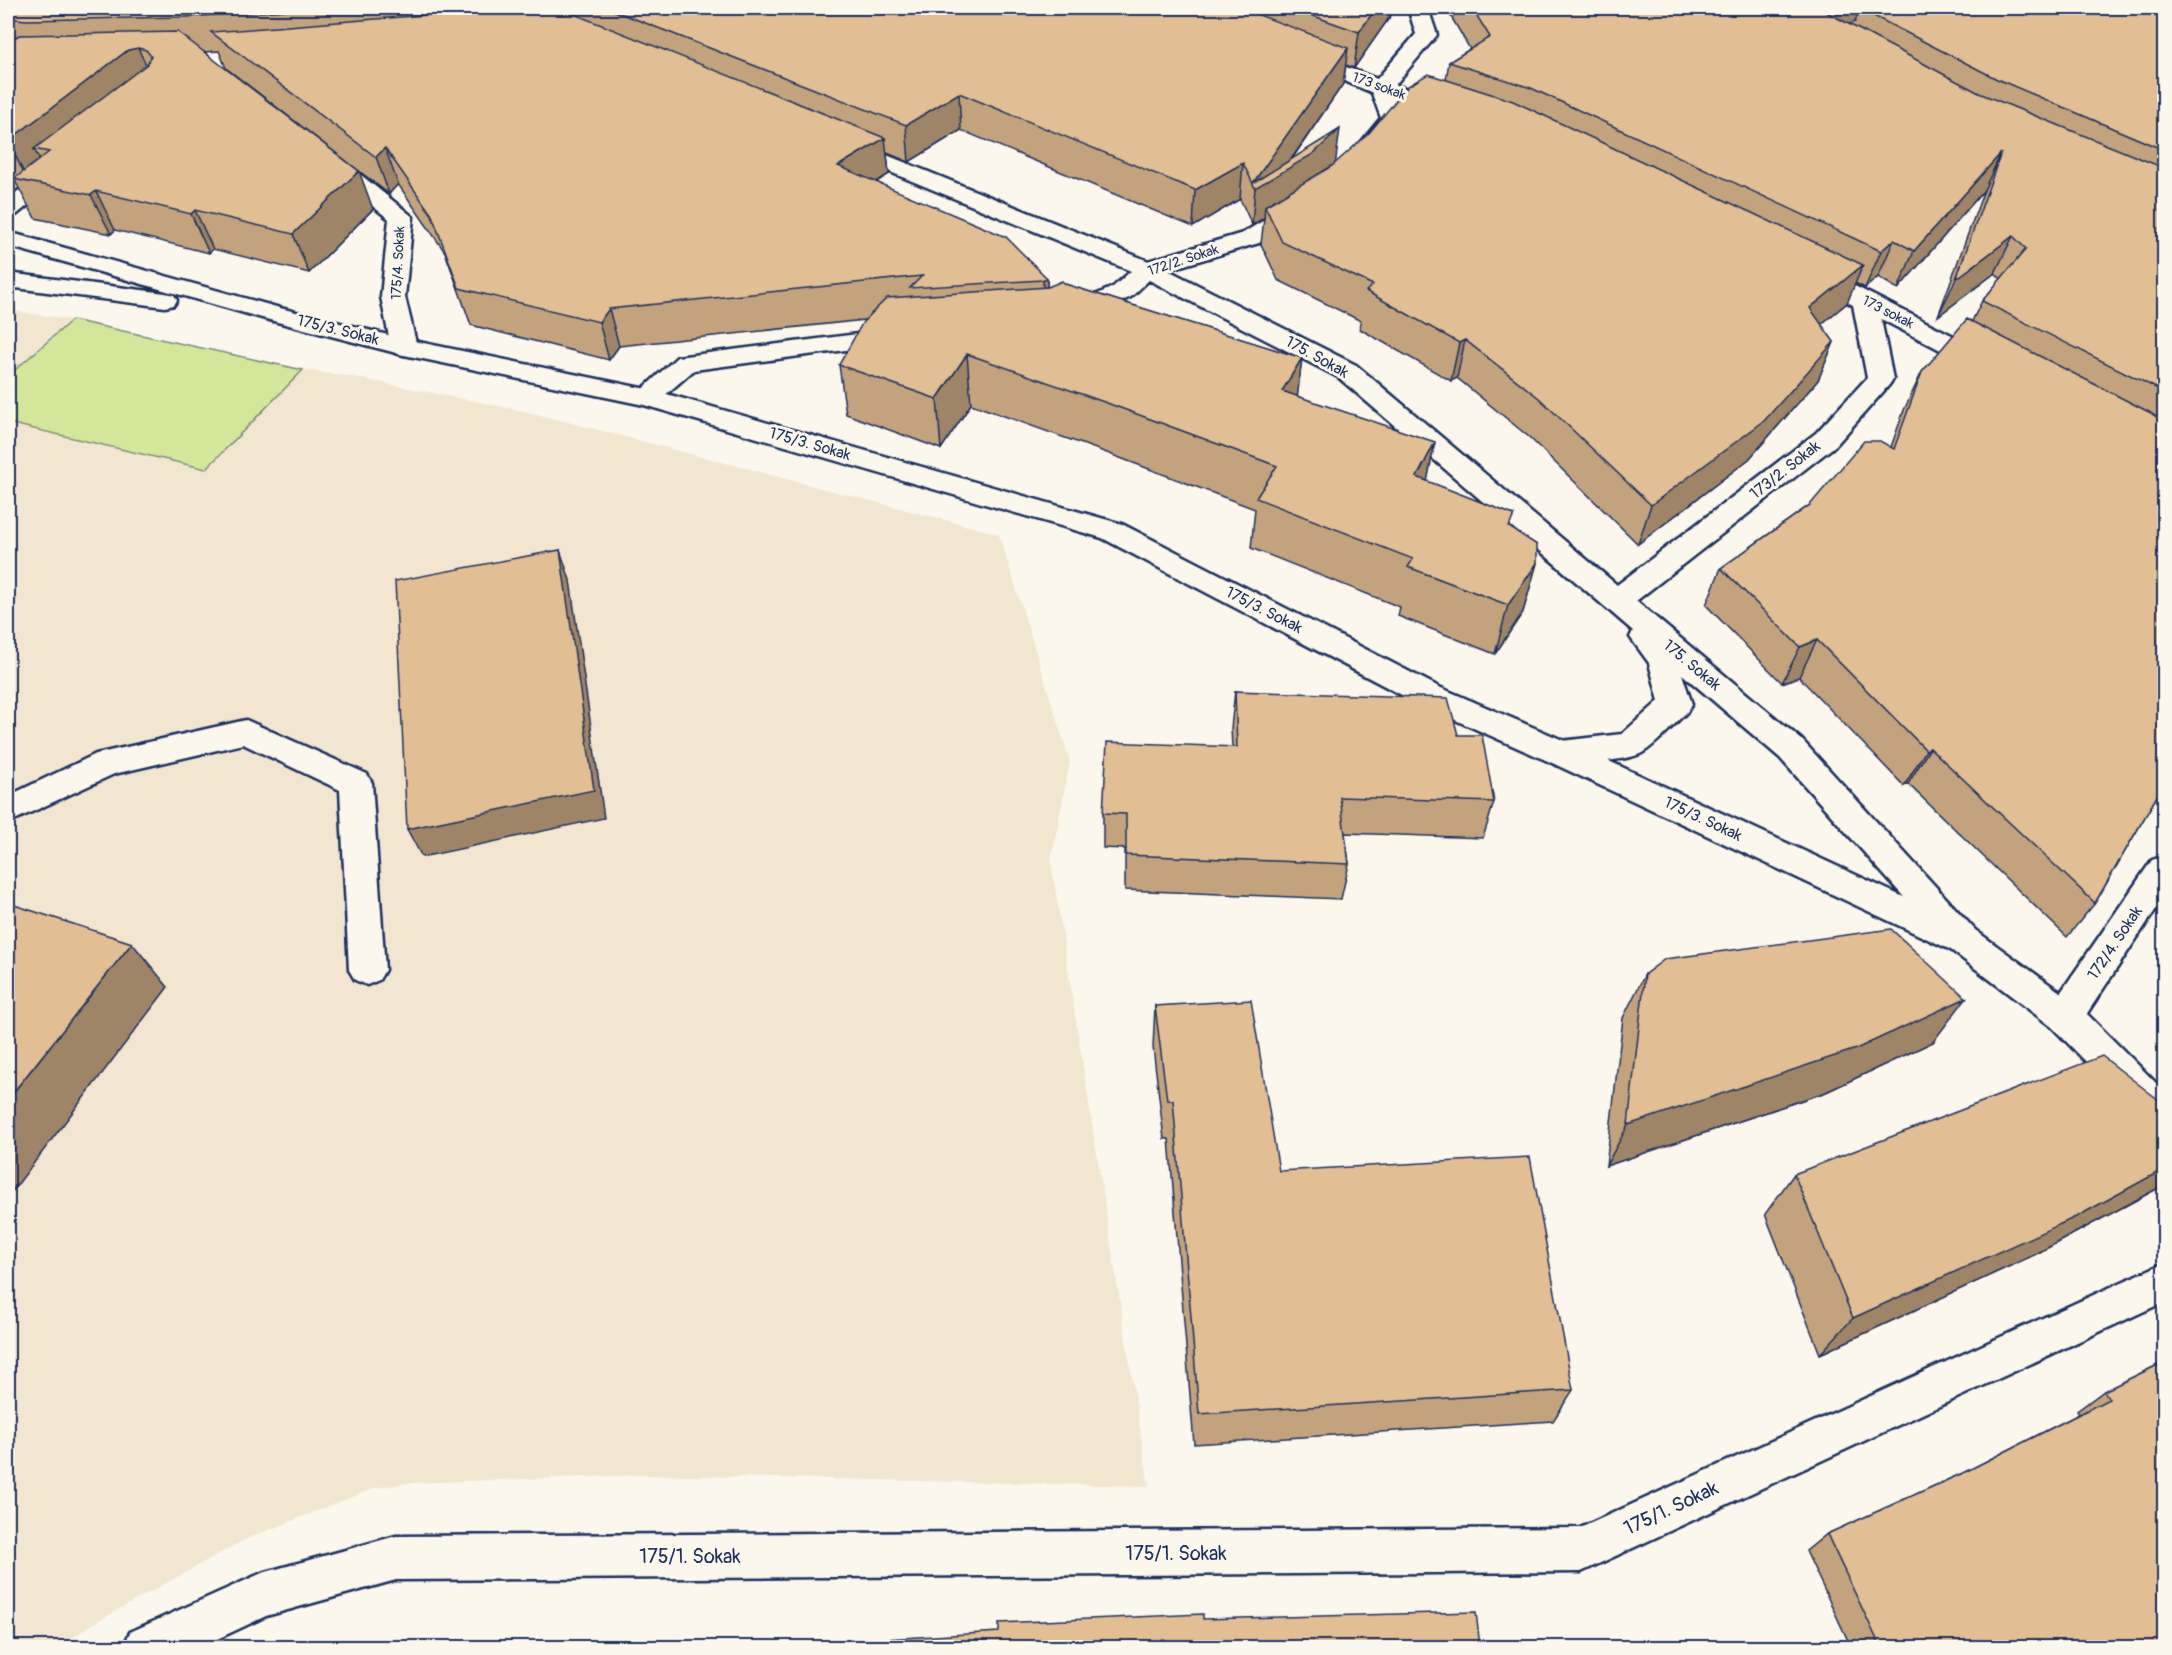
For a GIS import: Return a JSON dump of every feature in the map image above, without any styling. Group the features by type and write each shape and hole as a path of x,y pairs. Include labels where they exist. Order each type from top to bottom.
{"street":[{"path":"1354,164 1392,119 1381,88 1427,35 1418,8"},
{"name":"173 sokak","path":"1281,49 1381,88 1468,116"},
{"name":"175. Sokak","path":"827,139 1147,269 1347,372 1791,749 1963,939"},
{"name":"175/4. Sokak","path":"318,153 401,217 393,297 404,347"},
{"path":"8,210 76,156"},
{"name":"172/2. Sokak","path":"1049,326 1122,292 1147,269 1251,238 1318,196"},
{"name":"175/3. Sokak","path":"8,239 271,313 404,347 646,397 1112,531 1428,695 1561,753 1963,939 2065,1016 2164,1116"},
{"name":"173 sokak","path":"1790,264 1864,299 2001,370"},
{"name":"175/3. Sokak","path":"8,280 271,313"},
{"name":"173/2. Sokak","path":"1616,601 1826,439 1880,379 1864,299"},
{"path":"646,397 686,363 866,339 923,335"},
{"path":"1561,753 1630,746 1676,704 1663,660 1616,601"},
{"path":"8,810 107,763 246,732 356,783 367,970"},
{"name":"172/4. Sokak","path":"2065,1016 2164,870"},
{"name":"175/1. Sokak","path":"146,1647 262,1594 396,1558 1581,1550 2164,1282"}],"shaded area":[{"path":"8,310 72,320 303,370 354,377 533,413 999,534 1070,761 1051,861 1149,1486 643,1475 411,1483 375,1488 244,1540 89,1626 60,1647 8,1647"}],"green space":[{"path":"72,320 303,370 206,469 8,423 8,376"}],"building":[{"path":"8,8 317,8 185,17 26,20 8,18"},
{"path":"455,8 559,8 885,138 838,166 1006,237 1047,278 910,288 922,276 609,309 599,322 459,288 432,215 385,148 376,157 211,32 451,13"},
{"path":"607,8 1240,8 1348,48 1253,183 1340,129 1313,154 1255,188 1243,163 1195,190 959,93 906,125"},
{"path":"1291,8 1376,8 1359,32"},
{"path":"1472,8 1819,8 1979,93 2164,168 2164,392 1982,301 2026,249 2013,236 1956,279 2001,153 1914,251 1894,240 1881,251 1531,88 1449,62 1490,37"},
{"path":"2164,8 2164,150 1997,79 1860,9"},
{"path":"178,32 359,171 293,234 195,210 191,214 96,191 91,195 14,179 49,152 34,149 147,64 151,56 146,50 138,48 128,50 8,141 8,42 19,35"},
{"path":"1428,74 1513,101 1863,265 1810,308 1834,342 1764,421 1651,505 1539,398 1465,340 1459,343 1366,291 1373,285 1282,242 1265,206 1332,166 1369,133 1408,86"},
{"path":"1062,281 1065,284 1302,358 1282,391 1435,442 1417,477 1514,515 1509,527 1537,545 1537,563 1508,605 1408,567 1413,559 1256,498 1277,466 1107,403 967,354 937,399 839,365 863,322 887,298 1048,287"},
{"path":"1967,319 2149,412 2164,422 2164,784 2095,903 1930,748 1926,750 1817,640 1800,647 1721,568 1810,505 1864,441 1880,441 1894,449 1922,372"},
{"path":"560,550 594,790 407,829 395,581"},
{"path":"1235,691 1448,698 1458,735 1482,735 1494,802 1340,797 1349,864 1126,855 1126,814 1103,813 1107,742 1237,747"},
{"path":"8,903 132,943 8,1099"},
{"path":"1891,929 1966,998 1856,1049 1628,1125 1645,974 1665,959"},
{"path":"1251,1000 1279,1171 1530,1157 1573,1390 1199,1414 1173,1100 1167,1100 1155,1006"},
{"path":"2102,1056 2164,1104 2164,1169 2078,1216 1853,1318 1794,1174"},
{"path":"2164,1362 2164,1647 1868,1647 1879,1644 1827,1534 1963,1473 2109,1399 2104,1391"},
{"path":"1476,1612 1480,1647 755,1647 999,1632 999,1623 1203,1614 1203,1619"}]}
